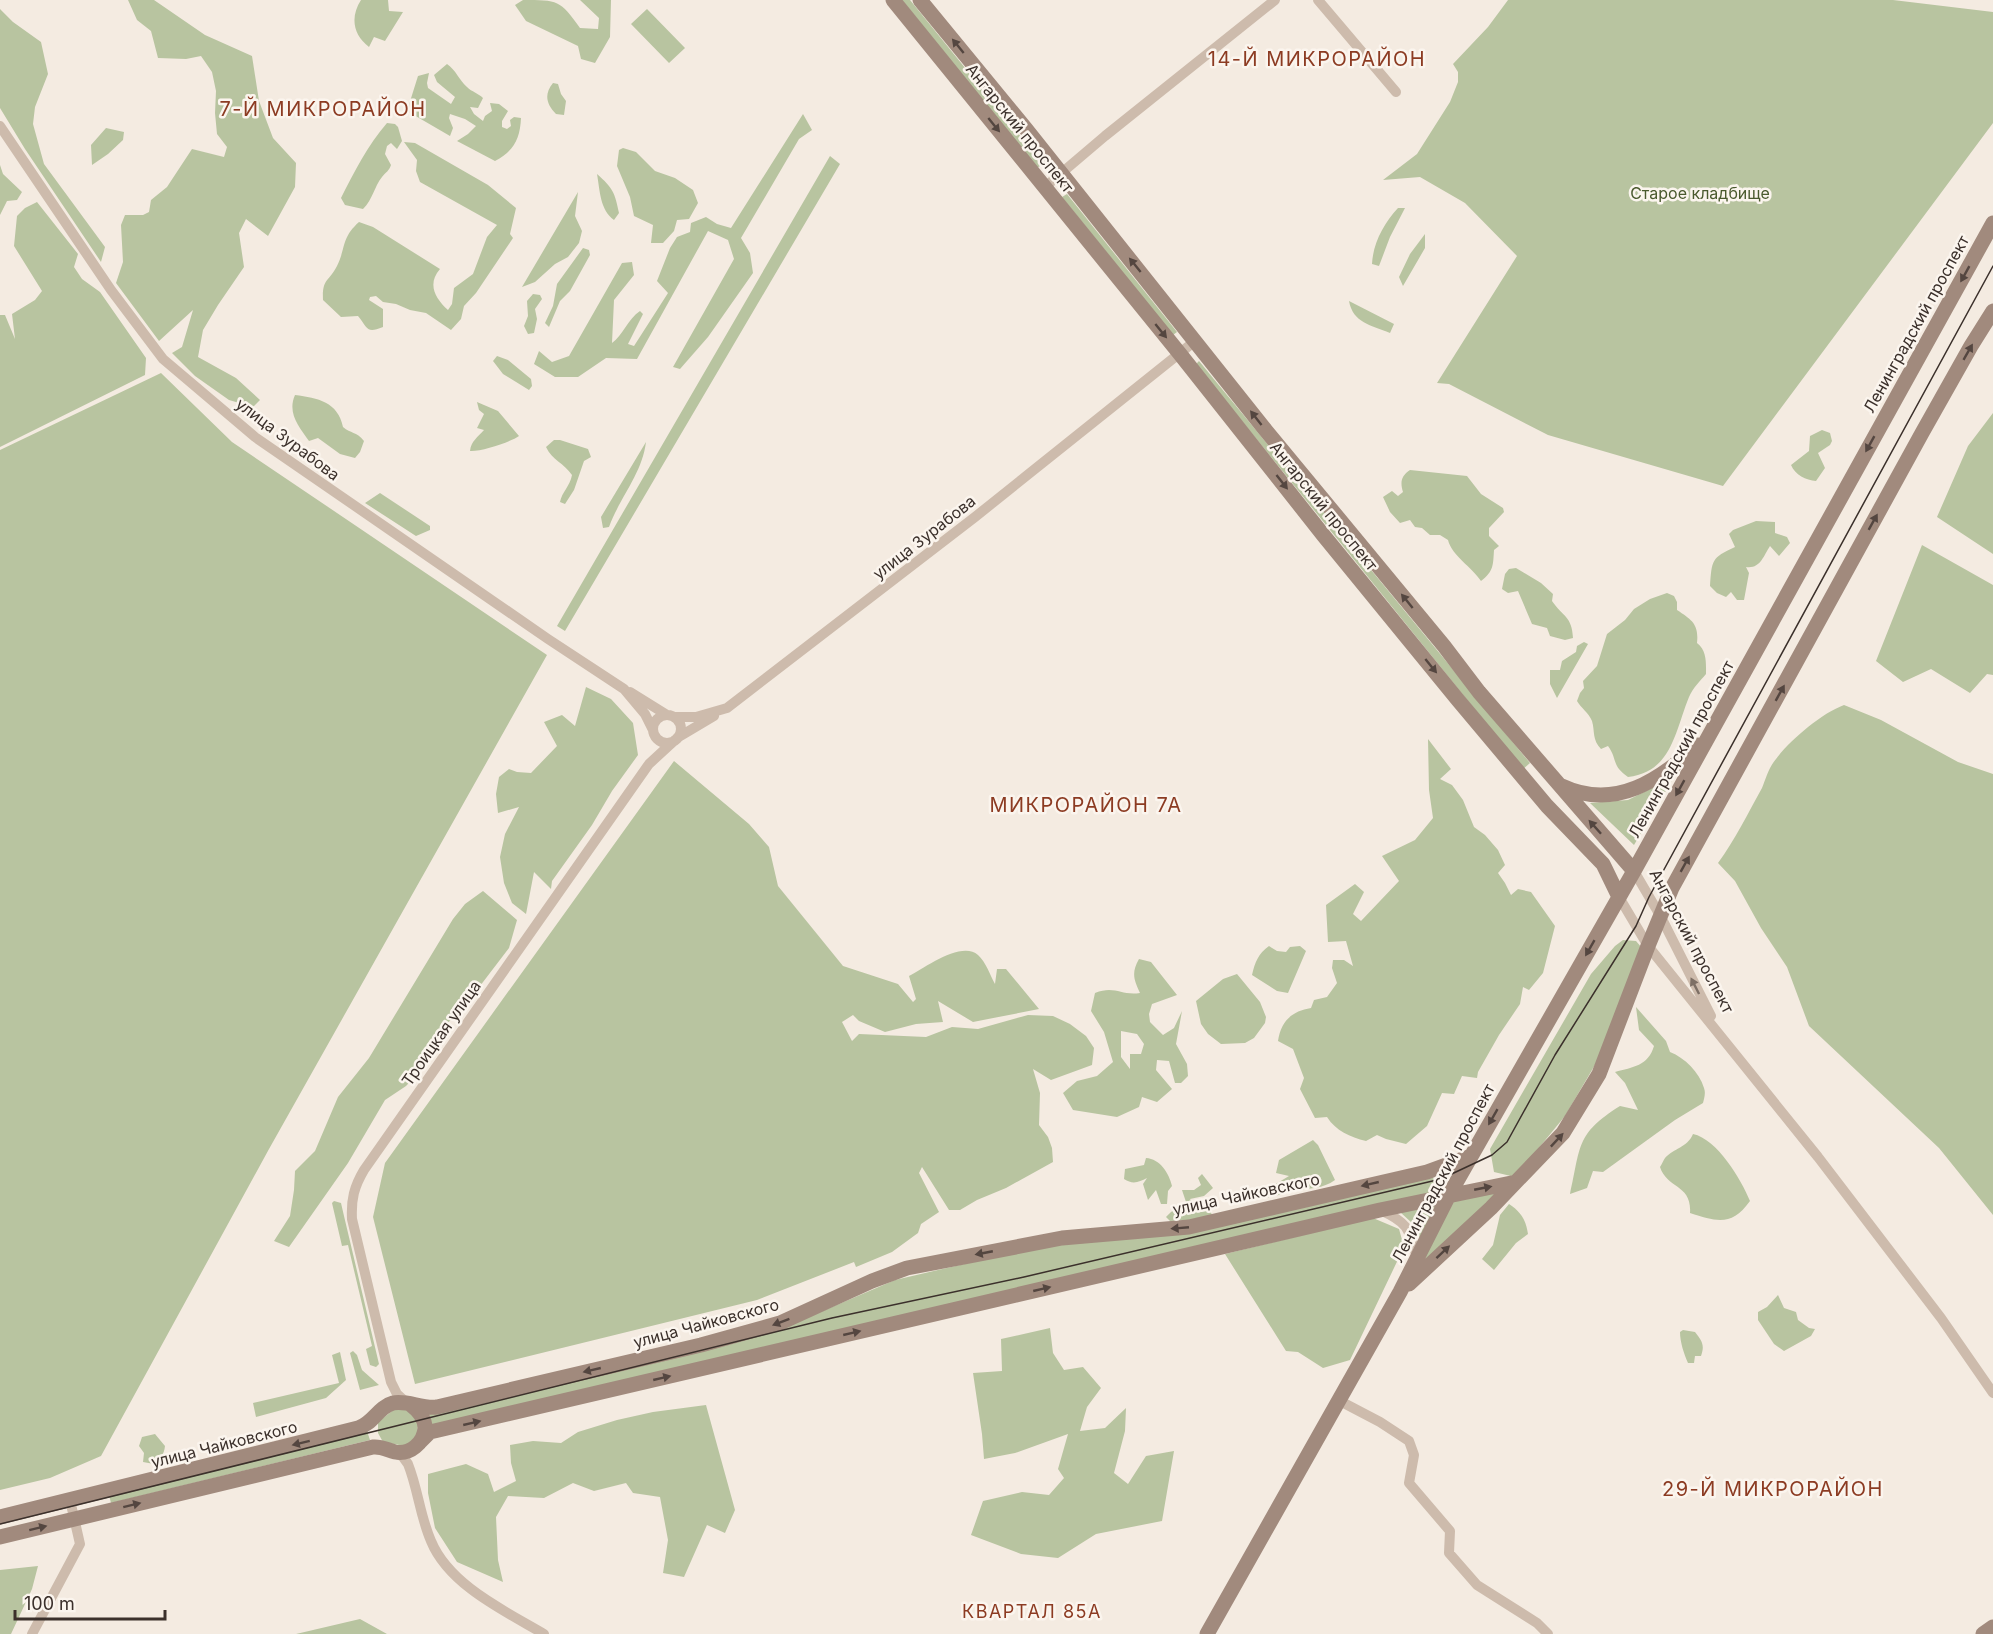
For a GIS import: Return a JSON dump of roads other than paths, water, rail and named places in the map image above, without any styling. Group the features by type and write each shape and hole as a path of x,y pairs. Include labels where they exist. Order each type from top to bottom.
{"main road":[{"name":"Ангарский проспект","path":"893,0 1522,777 1546,806 1603,864 1619,897"},
{"name":"Ангарский проспект","path":"920,0 1263,428 1444,646 1479,692 1634,871"},
{"name":"Ленинградский проспект","path":"1207,1634 1400,1292 1449,1195 1634,871 1993,223"},
{"name":"Ленинградский проспект","path":"1400,1292 1516,1182 1563,1133 1599,1074 1672,888 1922,433 1993,311"},
{"path":"1557,784 1571,791 1593,795 1612,794 1633,789 1665,774 1709,735"},
{"path":"1522,777 1540,764"},
{"name":"улица Чайковского","path":"0,1517 362,1427 381,1410 394,1403 436,1407 701,1345 780,1323 872,1281 907,1268 1062,1238 1189,1227 1427,1172 1471,1156"},
{"path":"0,1537 385,1449 408,1451 430,1432 1380,1210 1516,1182"},
{"path":"410,1404 423,1417 421,1438"},
{"path":"381,1410 375,1424 375,1434 385,1449"},
{"path":"1983,1634 1993,1626"}],"street":[{"path":"1045,188 1105,135 1275,0"},
{"path":"1318,0 1396,92"},
{"name":"улица Зурабова","path":"0,126 106,283 164,359 255,437 624,689"},
{"name":"улица Зурабова","path":"670,716 698,716 727,708 975,517 1195,341"},
{"path":"624,689 670,716 681,726 676,739 664,742 654,732 645,714 624,689"},
{"name":"Троицкая улица","path":"391,1382 352,1219 351,1203 354,1187 649,764 676,739 727,708"},
{"path":"649,764 656,720 670,716"},
{"name":"Ангарский проспект","path":"1634,871 1661,917 1722,1038"},
{"name":"Ангарский проспект","path":"1619,897 1648,946 1818,1157 1941,1318 1993,1393"},
{"path":"1380,1210 1398,1218 1407,1227 1417,1258"},
{"path":"391,1382 397,1394 410,1404"},
{"path":"381,1410 389,1396 391,1382"},
{"path":"1338,1400 1380,1422 1409,1441 1414,1455 1409,1483 1450,1531 1449,1553 1477,1585 1537,1623 1548,1634"},
{"path":"412,1472 413,1456 421,1438"},
{"path":"385,1449 404,1458 412,1472 429,1538 453,1573 477,1594 544,1634"},
{"path":"32,1634 80,1544 70,1500"}],"tram line":[{"path":"0,1524 832,1318 1024,1277 1441,1179 1492,1155 1507,1142 1555,1055 1636,926 1649,897 1993,266"}],"district":[{"name":"14-Й МИКРОРАЙОН","path":"1317,59"},
{"name":"7-Й МИКРОРАЙОН","path":"323,109"},
{"name":"МИКРОРАЙОН 7А","path":"1086,805"},
{"name":"29-Й МИКРОРАЙОН","path":"1773,1489"},
{"name":"КВАРТАЛ 85А","path":"1032,1612"}],"park label":[{"name":"Старое кладбище","path":"1700,193"}]}
